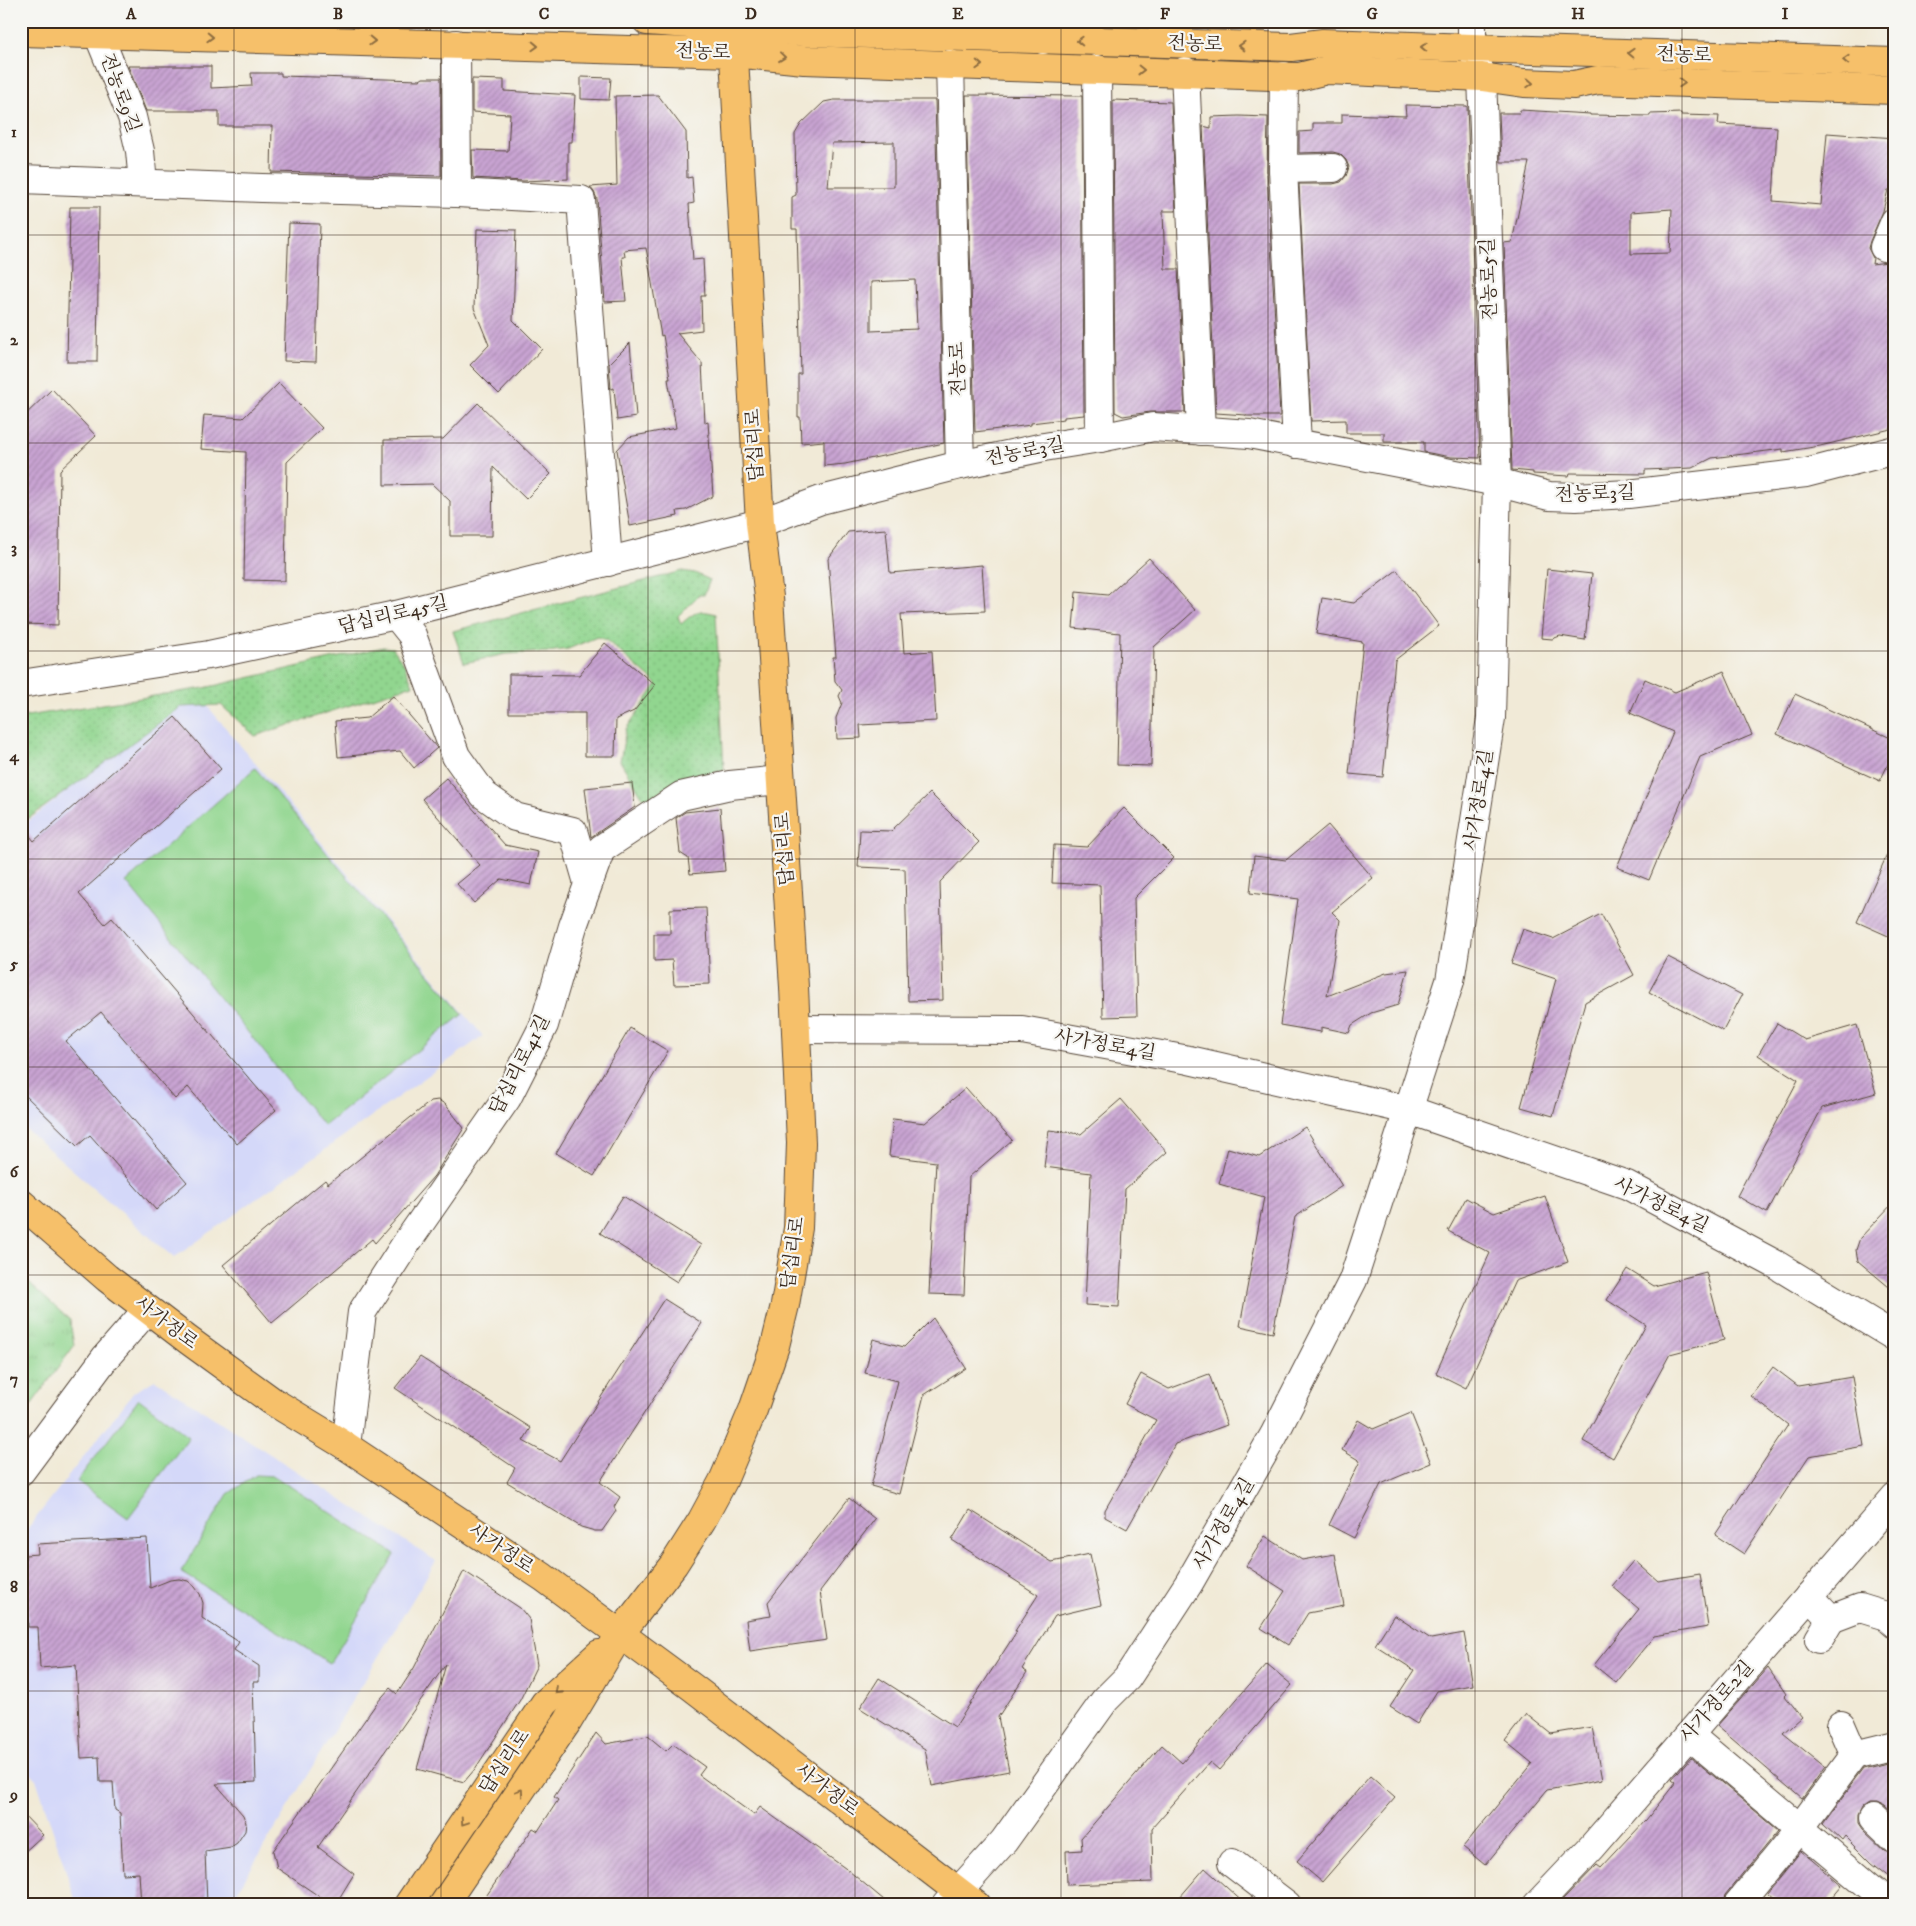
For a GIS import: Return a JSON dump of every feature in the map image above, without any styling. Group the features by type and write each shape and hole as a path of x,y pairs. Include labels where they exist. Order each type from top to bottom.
{"main road":[{"name":"전농로","path":"648,21 732,33 804,60 1185,71 1284,76 1299,76 1327,70 1482,77 1524,83 1574,85 1598,80 1895,90"},
{"name":"전농로","path":"21,32 456,44 732,33 1043,30 1291,47 1323,43 1895,62"},
{"name":"답십리로","path":"444,1905 568,1721 620,1634 674,1564 702,1520 723,1481 753,1410 775,1346 785,1305 798,1228 801,1144 796,1029 769,598 760,524 732,33"},
{"name":"사가정로","path":"21,1203 107,1278 147,1310 272,1401 346,1446 543,1577 620,1634 919,1860 960,1900"},
{"name":"답십리로","path":"408,1905 545,1703 620,1634"}],"street":[{"path":"1472,21 1472,48 1482,77"},
{"name":"전농로9길","path":"98,34 132,117 140,151 143,183"},
{"path":"456,44 457,193"},
{"name":"전농로","path":"950,64 960,465"},
{"path":"1097,69 1100,438"},
{"name":"전농로","path":"1185,71 1201,431"},
{"path":"1284,76 1283,170 1296,444"},
{"name":"전농로5길","path":"1482,77 1497,482"},
{"path":"1283,170 1333,168"},
{"path":"21,179 457,193 581,200 608,562"},
{"path":"1884,247 1895,221"},
{"name":"전농로3길","path":"760,524 821,500 960,465 1044,446 1100,438 1153,427 1249,434 1497,482 1549,496 1576,497 1628,494 1806,472 1895,450"},
{"name":"사가정로4길","path":"960,1900 1105,1700 1127,1678 1190,1583 1274,1435 1353,1280 1450,981 1492,718 1497,482"},
{"name":"답십리로45길","path":"21,684 209,655 396,615 760,524"},
{"path":"396,615 412,635 456,756 484,795 515,817 573,831 588,884"},
{"name":"답십리로41길","path":"346,1446 362,1312 405,1245 508,1098 544,1025 573,926 601,849 681,796 730,785 780,780"},
{"name":"사가정로4길","path":"796,1029 1022,1030 1188,1060 1409,1110 1626,1185 1775,1264 1895,1337"},
{"path":"21,1471 105,1358 147,1310"},
{"name":"사가정로2길","path":"1537,1905 1592,1847 1895,1497"},
{"path":"1809,1596 1825,1629 1860,1608 1886,1616 1895,1624"},
{"path":"1841,1725 1854,1755"},
{"path":"1689,1735 1800,1828 1891,1899"},
{"path":"1736,1905 1800,1828 1854,1755 1895,1746"},
{"path":"1874,1818 1895,1838"},
{"path":"1232,1863 1288,1905"}],"shaded area":[{"path":"194,690 483,1036 174,1258 21,1125 21,827"},
{"path":"155,1380 436,1561 229,1905 77,1905 36,1779 21,1764 21,1537 134,1392"}],"green space":[{"path":"682,571 695,573 710,580 704,595 699,595 678,616 681,624 697,613 716,614 724,770 670,785 645,801 620,761 626,729 657,684 606,640 597,637 568,649 506,654 464,663 453,631"},
{"path":"383,647 393,648 404,664 413,685 255,736 221,705 181,707 21,824 21,794 28,789 21,779 21,717 204,688"},
{"path":"255,768 463,1014 324,1126 126,882"},
{"path":"21,1276 70,1320 74,1346 21,1419"},
{"path":"139,1399 189,1437 128,1518 77,1481"},
{"path":"256,1475 274,1476 395,1554 330,1663 181,1572 228,1494"}],"building":[{"path":"128,66 211,66 211,88 252,86 251,73 281,73 281,76 420,80 423,78 441,78 441,176 271,172 272,126 219,126 219,111 146,111"},
{"path":"581,77 611,78 609,100 581,99"},
{"path":"472,79 504,80 504,91 575,95 572,142 568,142 568,179 523,181 473,178 472,150 508,151 510,114 472,112"},
{"path":"658,95 686,132 687,178 692,177 694,203 689,204 693,260 703,259 705,296 701,296 702,330 677,333 702,363 705,423 708,422 713,496 686,510 677,511 678,516 630,526 617,450 629,437 676,428 663,335 661,336 646,248 624,250 625,257 622,257 626,301 605,302 597,199 590,187 617,185 615,96"},
{"path":"966,95 1082,96 1084,415 1031,423 1031,425 975,432"},
{"path":"834,100 935,100 944,443 845,464 824,466 824,441 801,443 800,417 798,417 798,374 801,374 797,229 792,229 792,197 796,195 795,134 801,124 824,102","holes":["894,142 894,187 828,187 832,143","915,280 917,329 871,331 871,282"]},
{"path":"1113,100 1171,102 1176,211 1163,211 1165,269 1178,269 1185,412 1150,412 1123,416 1115,412"},
{"path":"1405,105 1467,106 1480,458 1451,457 1424,452 1424,442 1384,442 1384,433 1346,433 1346,420 1311,421 1299,184 1333,184 1341,182 1346,176 1349,167 1346,160 1340,154 1333,152 1299,153 1299,132 1313,131 1313,123 1342,123 1342,114 1406,116"},
{"path":"1520,110 1590,115 1650,116 1650,114 1681,113 1681,115 1719,116 1718,124 1777,127 1773,201 1821,205 1827,133 1895,138 1895,190 1888,190 1883,211 1868,248 1873,258 1872,264 1895,261 1895,428 1820,446 1783,452 1783,449 1712,458 1692,468 1645,470 1645,474 1570,473 1569,476 1533,474 1533,472 1512,470 1504,243 1512,242 1529,162 1501,162 1499,113 1520,113","holes":["1672,209 1670,253 1631,254 1631,212"]},
{"path":"1211,117 1268,117 1267,170 1280,416 1246,416 1216,413 1203,126 1211,128"},
{"path":"70,207 99,207 97,362 67,362"},
{"path":"289,223 320,224 316,362 284,361"},
{"path":"477,229 516,230 513,320 542,349 499,394 470,365 489,345 474,308"},
{"path":"630,343 636,417 617,420 614,388 611,389 609,364"},
{"path":"279,383 322,428 287,462 285,581 244,580 246,452 201,449 204,415 243,418"},
{"path":"52,389 96,436 60,470 58,625 21,624 21,419"},
{"path":"478,403 551,474 526,499 493,467 492,536 450,536 450,501 432,484 384,485 384,440 443,439"},
{"path":"886,529 890,573 982,565 985,611 901,614 904,653 932,651 936,721 860,725 861,738 837,739 836,718 842,703 839,696 842,690 835,681 833,657 836,657 828,559 848,532"},
{"path":"1149,558 1195,610 1154,647 1151,766 1117,765 1120,633 1073,628 1076,592 1108,595"},
{"path":"1547,569 1592,574 1585,640 1560,636 1552,639 1541,638"},
{"path":"1397,570 1439,626 1395,660 1383,777 1349,774 1363,642 1316,634 1322,598 1354,603"},
{"path":"605,643 655,685 634,711 616,719 615,756 585,756 585,713 509,713 509,674 579,675"},
{"path":"1724,671 1752,735 1700,757 1649,880 1617,867 1673,732 1630,713 1645,679 1675,692"},
{"path":"1795,694 1895,740 1895,750 1880,781 1777,734"},
{"path":"393,696 437,748 414,768 400,751 338,757 335,721 367,718"},
{"path":"175,717 221,769 79,894 105,924 112,918 276,1110 237,1144 188,1087 175,1099 101,1012 66,1041 187,1182 156,1210 90,1135 77,1146 21,1091 21,825 34,841"},
{"path":"446,778 505,845 538,852 531,885 501,879 474,903 457,884 480,865 422,799"},
{"path":"632,783 635,807 591,837 585,788"},
{"path":"930,793 979,842 940,882 943,1000 908,1001 905,869 858,867 860,830 891,831"},
{"path":"720,808 725,871 690,874 688,858 680,853 676,818 685,812"},
{"path":"1124,808 1174,858 1134,898 1137,1016 1103,1017 1100,885 1052,883 1054,845 1087,847"},
{"path":"1328,825 1373,878 1332,912 1340,920 1327,996 1386,973 1408,970 1398,1005 1371,1013 1352,1025 1349,1033 1321,1027 1321,1032 1280,1025 1298,899 1250,893 1254,856 1286,860"},
{"path":"1895,837 1895,939 1857,922"},
{"path":"706,908 710,984 674,985 672,960 654,961 654,934 670,934 670,909"},
{"path":"1601,914 1634,975 1585,1002 1553,1116 1521,1107 1556,979 1511,964 1523,929 1553,939"},
{"path":"1668,957 1742,995 1723,1031 1649,992"},
{"path":"1777,1023 1805,1040 1857,1025 1876,1093 1822,1108 1767,1213 1737,1196 1798,1080 1758,1055"},
{"path":"630,1028 668,1051 594,1176 556,1153"},
{"path":"966,1088 1012,1140 969,1177 964,1295 929,1294 936,1162 889,1156 893,1119 925,1123"},
{"path":"1121,1099 1167,1152 1125,1189 1119,1307 1085,1305 1091,1173 1044,1167 1049,1130 1081,1134"},
{"path":"438,1100 445,1104 464,1128 434,1176 375,1243 372,1239 272,1323 223,1265 325,1180 328,1184 431,1101"},
{"path":"1305,1127 1342,1186 1295,1217 1273,1333 1240,1326 1264,1197 1219,1184 1228,1148 1259,1157"},
{"path":"623,1196 701,1245 677,1282 600,1233"},
{"path":"1545,1196 1568,1262 1515,1281 1466,1388 1436,1373 1490,1253 1448,1231 1466,1198 1494,1213"},
{"path":"1895,1201 1895,1292 1858,1261 1856,1250 1860,1238"},
{"path":"1627,1269 1654,1286 1706,1272 1724,1340 1670,1354 1613,1458 1583,1441 1646,1325 1607,1300"},
{"path":"664,1299 702,1323 600,1482 620,1497 614,1507 616,1511 602,1531 581,1527 507,1482 515,1468 395,1388 420,1357 531,1428 523,1441 560,1461"},
{"path":"933,1318 966,1368 924,1395 899,1494 871,1486 898,1381 865,1373 873,1339 904,1347"},
{"path":"1773,1367 1798,1386 1852,1377 1864,1446 1809,1456 1744,1554 1715,1535 1788,1425 1751,1396"},
{"path":"1141,1374 1169,1389 1209,1374 1227,1425 1175,1444 1127,1529 1105,1517 1105,1510 1156,1420 1125,1404"},
{"path":"1411,1413 1431,1463 1381,1484 1354,1538 1329,1525 1360,1461 1342,1450 1358,1420 1373,1429"},
{"path":"849,1498 875,1519 820,1591 827,1640 750,1651 746,1620 771,1616 768,1602"},
{"path":"970,1510 1052,1562 1090,1554 1101,1605 1055,1616 1022,1669 1027,1672 998,1717 1009,1771 932,1786 925,1749 860,1708 879,1678 955,1727 1038,1595 952,1540"},
{"path":"1265,1536 1302,1560 1335,1554 1344,1606 1308,1613 1288,1645 1261,1628 1285,1591 1246,1566"},
{"path":"147,1538 150,1588 170,1580 188,1581 200,1594 203,1603 202,1618 239,1642 234,1650 259,1666 259,1682 253,1682 256,1782 216,1784 243,1815 246,1823 245,1831 237,1843 231,1847 205,1851 207,1905 141,1905 139,1873 123,1874 120,1813 115,1810 113,1782 100,1782 99,1757 81,1758 76,1665 40,1668 38,1627 28,1627 25,1555 38,1554 37,1544"},
{"path":"1634,1560 1658,1581 1700,1574 1708,1627 1654,1636 1616,1683 1594,1665 1639,1609 1612,1586"},
{"path":"464,1571 520,1608 529,1619 537,1665 520,1700 475,1769 464,1782 417,1769 446,1664 318,1847 354,1874 335,1905 332,1905 277,1868 273,1851 376,1704 390,1688 397,1694 414,1668"},
{"path":"1394,1615 1431,1639 1464,1633 1473,1685 1437,1691 1417,1724 1390,1707 1414,1670 1375,1645"},
{"path":"1267,1664 1292,1685 1219,1770 1210,1762 1152,1828 1153,1882 1067,1885 1066,1851 1082,1850 1081,1838 1162,1745 1182,1763"},
{"path":"1768,1668 1786,1694 1784,1696 1801,1717 1783,1733 1825,1767 1802,1799 1717,1726"},
{"path":"1526,1714 1551,1734 1592,1727 1602,1780 1547,1790 1485,1865 1463,1847 1532,1763 1505,1741"},
{"path":"596,1733 606,1744 648,1736 666,1751 673,1744 705,1767 699,1775 754,1815 760,1807 849,1871 890,1905 480,1905 533,1828 538,1831 558,1800 554,1797"},
{"path":"1691,1757 1778,1830 1725,1895 1722,1905 1566,1905 1562,1901 1597,1865 1601,1868 1646,1820 1676,1782 1672,1779"},
{"path":"1895,1761 1895,1816 1877,1803 1869,1803 1863,1807 1859,1815 1859,1823 1884,1849 1895,1853 1895,1882 1871,1863 1845,1837 1842,1841 1823,1823 1863,1769"},
{"path":"1370,1776 1395,1798 1322,1882 1297,1861"},
{"path":"21,1812 43,1835 21,1855"},
{"path":"1801,1851 1842,1885 1825,1905 1782,1905 1768,1892"},
{"path":"1205,1868 1246,1905 1173,1905"}]}
